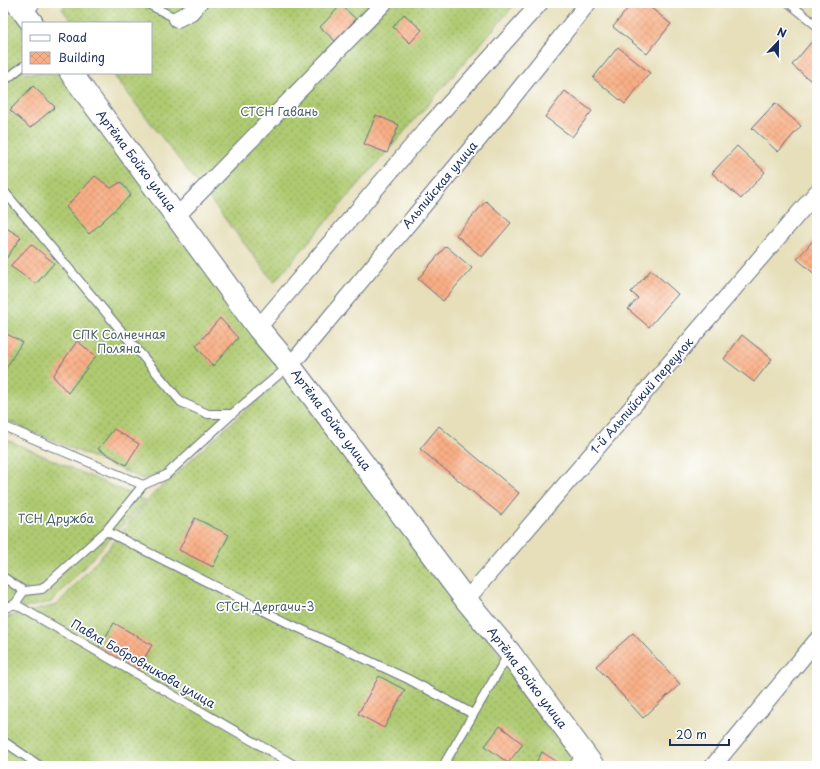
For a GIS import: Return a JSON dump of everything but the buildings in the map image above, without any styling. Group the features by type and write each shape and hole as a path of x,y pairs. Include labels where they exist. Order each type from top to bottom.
{"main road":[{"name":"Артёма Бойко улица","path":"72,74 258,328 290,366 466,600 510,653 583,761"}],"street":[{"path":"177,19 191,12 199,3"},
{"path":"177,216 384,3"},
{"path":"258,328 429,126 540,3"},
{"name":"Альпийская улица","path":"290,366 493,122 588,3"},
{"name":"1-й Альпийский переулок","path":"466,600 817,192"},
{"path":"713,766 817,640"}],"lane":[{"path":"146,3 177,19"},
{"path":"789,3 817,26"},
{"path":"3,82 22,67"},
{"path":"3,190 181,402 208,414 232,414"},
{"path":"3,577 24,591 42,589 106,531 143,485 166,475 232,414 290,366"},
{"path":"3,426 143,485"},
{"path":"106,531 288,622 408,679 473,714"},
{"path":"3,609 15,604 24,591"},
{"name":"Павла Бобровникова улица","path":"15,604 296,766"},
{"path":"443,766 510,653"},
{"path":"3,741 40,766"}],"green space":[{"name":"СПК Солнечная Поляна","path":"3,3 11,3 22,22 22,74 65,74 283,367 164,473 143,479 3,419"},
{"name":"СТСН Гавань","path":"67,3 516,3 274,282 113,74 152,74 152,22 72,22 62,9"},
{"name":"СТСН Дергачи-3","path":"286,374 584,766 3,766 3,618 57,605 107,550 153,494"},
{"name":"ТСН Дружба","path":"3,438 146,501 51,602 3,613"}]}
